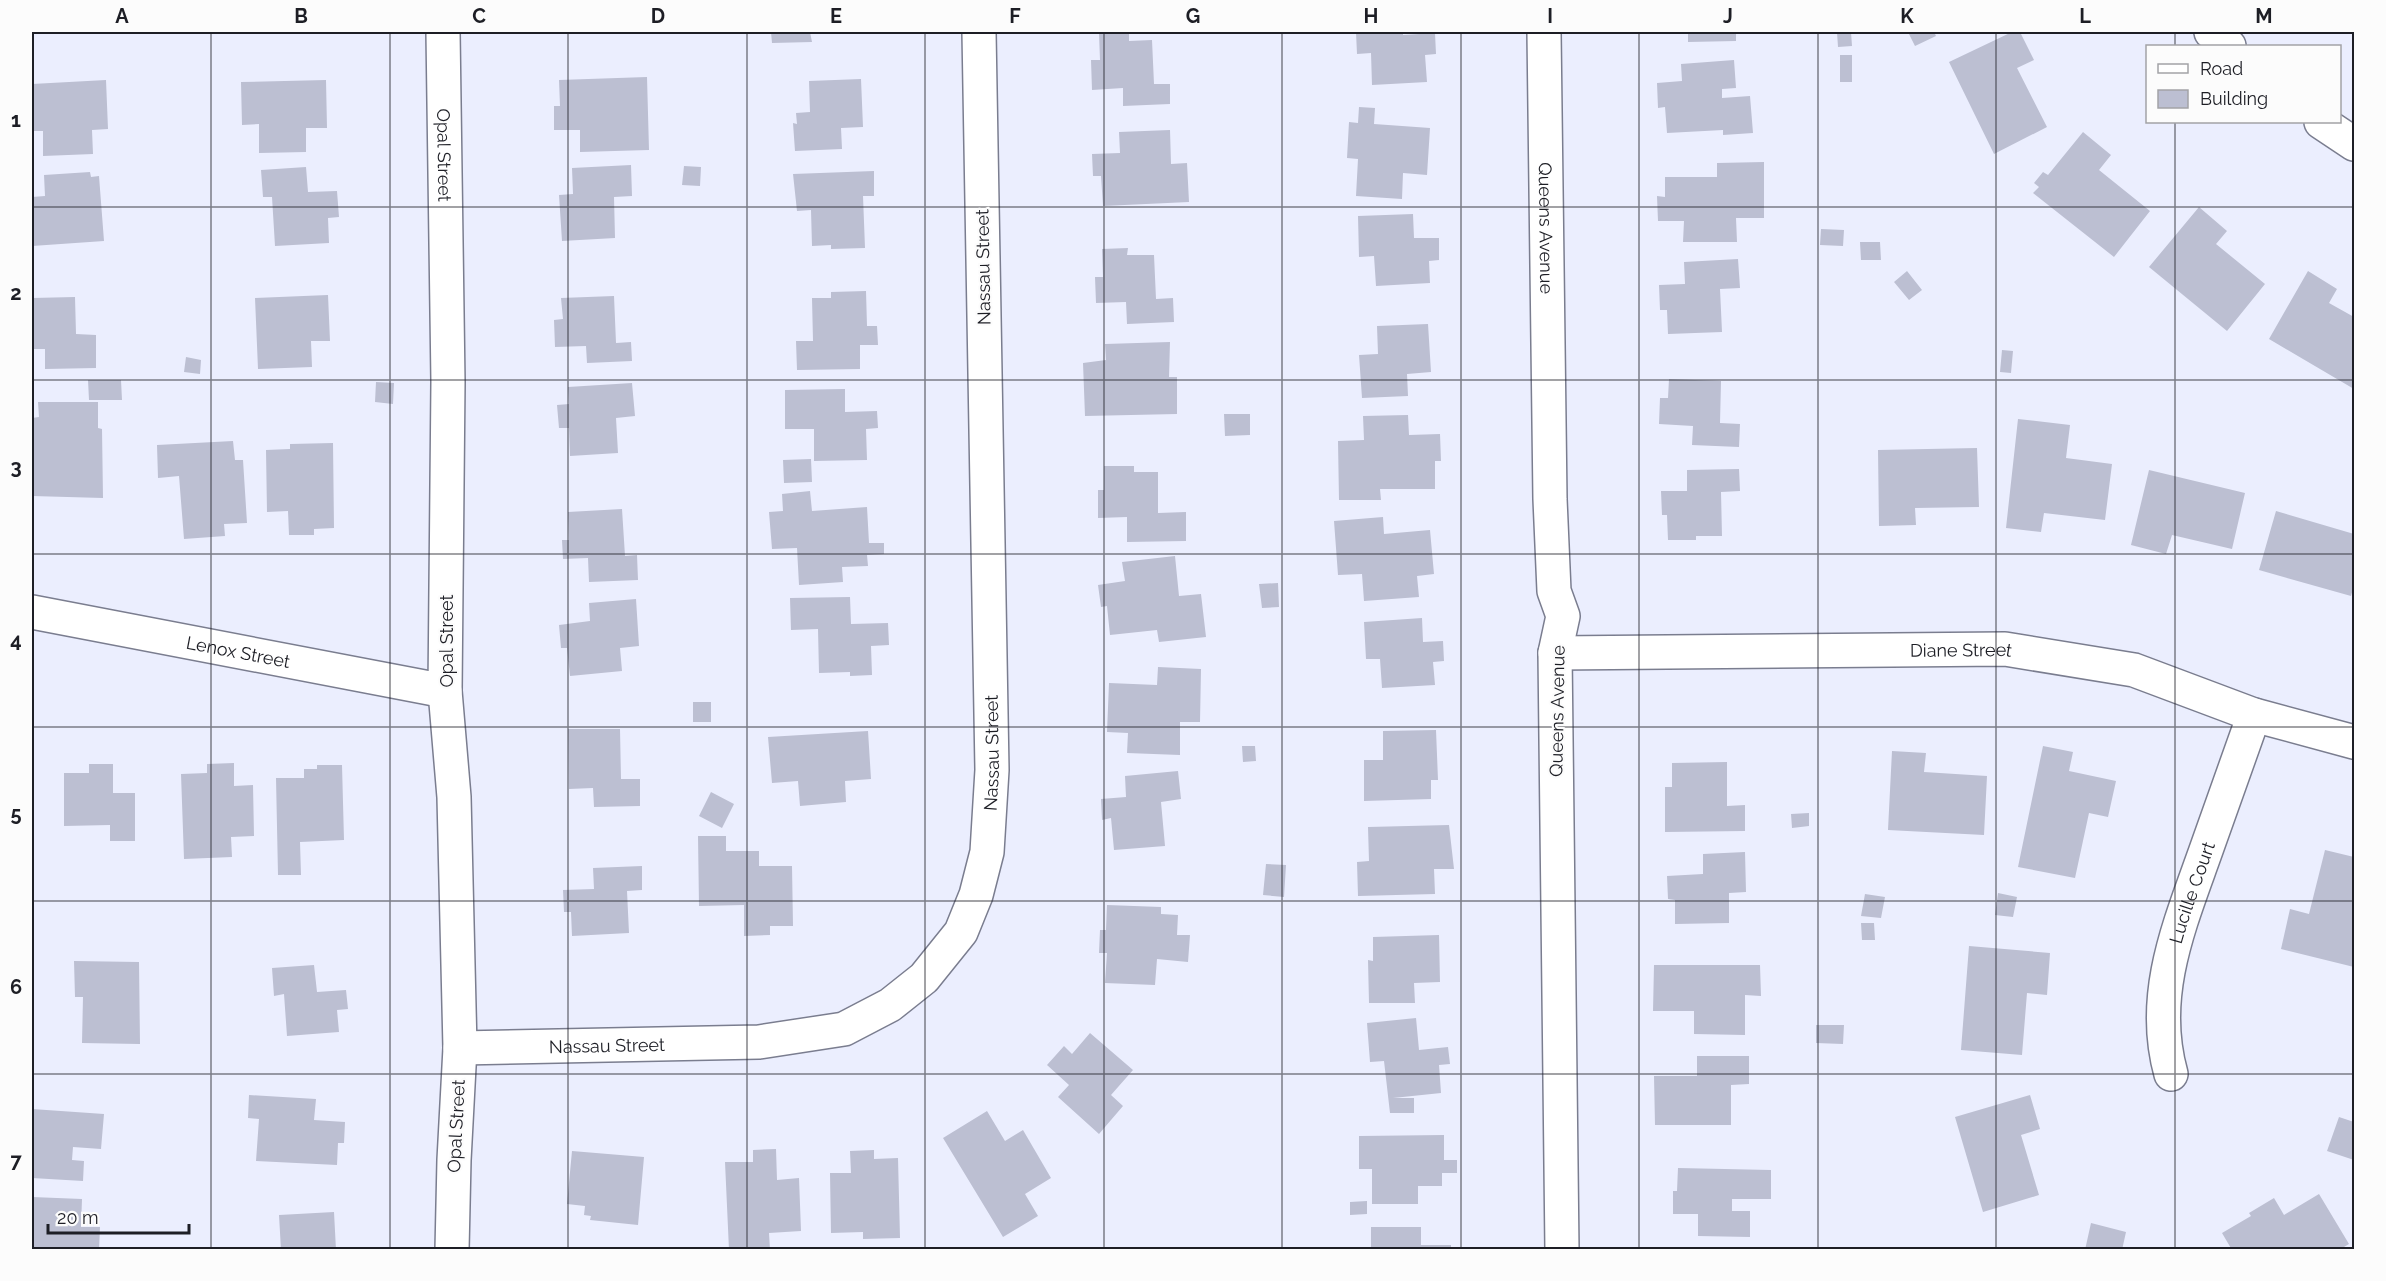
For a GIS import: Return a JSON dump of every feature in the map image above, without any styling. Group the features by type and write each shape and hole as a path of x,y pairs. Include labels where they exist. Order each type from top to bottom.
{"street":[{"name":"Opal Street","path":"443,32 448,382 445,691 454,797 460,1048 452,1250"},
{"name":"Nassau Street","path":"460,1048 759,1042 844,1029 890,1005 924,978 961,932 976,895 987,852 992,771 979,32"},
{"name":"Queens Avenue","path":"1544,32 1550,499 1554,591 1563,616 1555,653 1562,1250"},
{"path":"2211,32 2228,45"},
{"path":"2323,123 2355,144"},
{"name":"Lenox Street","path":"32,612 445,691"},
{"name":"Diane Street","path":"1555,653 2005,649 2134,670 2254,715 2355,742"},
{"name":"Lucille Court","path":"2171,1074 2164,1050 2164,993 2173,941 2254,715"}],"building":[{"path":"771,32 810,32 812,42 772,43"},
{"path":"1129,32 1129,41 1152,40 1154,84 1170,84 1170,104 1123,106 1123,88 1092,90 1091,60 1100,60 1099,33"},
{"path":"1356,32 1403,32 1403,35 1435,33 1436,54 1425,55 1427,82 1372,85 1371,53 1357,54"},
{"path":"1688,32 1736,32 1736,41 1688,42"},
{"path":"1837,32 1851,32 1852,46 1838,47"},
{"path":"1908,32 1934,32 1936,36 1915,46"},
{"path":"2012,32 2020,32 2034,60 2017,68 2047,127 1994,154 1949,62"},
{"path":"1840,55 1852,55 1852,82 1840,82"},
{"path":"1734,60 1736,88 1722,89 1722,98 1750,96 1753,133 1723,135 1723,130 1667,133 1665,107 1658,108 1657,83 1682,81 1681,64"},
{"path":"647,77 649,150 580,152 580,130 554,130 554,106 560,106 559,80"},
{"path":"861,79 863,127 841,128 842,149 795,151 793,123 797,124 796,113 810,112 809,81"},
{"path":"106,80 108,129 92,130 93,154 43,156 43,131 32,131 32,84"},
{"path":"326,80 327,128 306,128 306,152 259,153 259,124 242,125 241,82"},
{"path":"1359,107 1375,108 1374,124 1430,128 1427,175 1403,173 1402,199 1356,196 1358,159 1347,158 1349,122 1358,123"},
{"path":"1170,130 1171,164 1187,163 1189,202 1103,206 1101,176 1093,176 1092,154 1120,153 1119,132"},
{"path":"2083,132 2111,155 2099,170 2150,211 2114,257 2033,193 2039,187 2034,183 2043,172 2048,175"},
{"path":"1764,162 1764,218 1736,218 1737,242 1683,242 1684,221 1658,221 1657,196 1665,197 1665,177 1717,177 1717,163"},
{"path":"631,165 632,196 614,197 615,238 562,241 559,195 573,194 572,168"},
{"path":"684,166 701,167 700,186 682,185"},
{"path":"306,167 308,192 337,191 339,217 328,218 329,243 275,246 272,197 263,197 261,170"},
{"path":"874,171 874,196 863,196 865,248 831,249 831,245 812,246 811,210 797,211 793,174"},
{"path":"90,172 91,177 99,176 104,241 32,246 32,197 45,196 44,175"},
{"path":"2199,207 2227,231 2216,244 2265,284 2227,331 2149,267"},
{"path":"1413,214 1414,238 1439,238 1439,260 1429,261 1430,283 1376,286 1374,256 1359,257 1358,216"},
{"path":"1821,229 1844,230 1843,246 1820,245"},
{"path":"1860,242 1880,242 1881,260 1861,260"},
{"path":"1128,248 1127,255 1154,255 1156,299 1173,298 1174,322 1127,324 1126,302 1096,303 1095,277 1103,277 1102,249"},
{"path":"1738,259 1740,288 1720,289 1722,332 1668,334 1667,310 1660,310 1659,285 1685,284 1684,262"},
{"path":"1907,271 1922,290 1909,300 1894,282"},
{"path":"2308,271 2337,289 2329,303 2354,317 2354,389 2269,339"},
{"path":"866,291 867,326 877,326 878,345 860,345 860,369 797,370 796,341 813,341 812,298 831,298 831,292"},
{"path":"328,295 330,341 311,341 312,367 258,369 255,298"},
{"path":"614,296 616,343 631,342 632,361 587,363 586,346 555,347 554,320 563,319 561,298"},
{"path":"75,297 76,334 96,335 96,368 45,369 45,349 32,349 32,298"},
{"path":"1428,324 1431,372 1407,374 1408,396 1362,398 1359,355 1378,354 1377,326"},
{"path":"1170,342 1169,377 1177,377 1177,414 1085,416 1083,363 1106,360 1105,344"},
{"path":"2002,350 2013,351 2011,373 2000,372"},
{"path":"186,357 201,360 200,374 184,372"},
{"path":"1669,379 1721,381 1720,423 1740,424 1739,447 1692,445 1693,426 1659,424 1660,398 1668,398"},
{"path":"88,380 121,380 122,400 89,400"},
{"path":"376,382 394,383 393,404 375,402"},
{"path":"632,383 635,416 616,418 618,453 570,456 569,428 559,428 557,405 569,404 568,387"},
{"path":"845,389 845,412 877,411 878,428 866,429 867,460 814,461 814,429 785,429 785,390"},
{"path":"38,402 98,402 98,428 102,429 103,498 32,496 32,418 39,417"},
{"path":"1224,414 1250,414 1250,435 1225,436"},
{"path":"1408,415 1409,435 1440,434 1441,461 1435,461 1435,489 1380,489 1381,500 1339,500 1338,441 1364,440 1363,416"},
{"path":"2018,419 2070,425 2066,458 2112,464 2105,520 2044,513 2041,532 2006,528"},
{"path":"233,441 235,460 243,460 247,523 224,524 225,536 184,539 179,476 158,478 157,445"},
{"path":"333,443 334,528 314,529 314,535 289,535 288,511 267,512 266,450 290,449 290,444"},
{"path":"1977,448 1979,507 1915,508 1916,525 1879,526 1878,450"},
{"path":"811,459 812,482 784,483 783,460"},
{"path":"1104,466 1134,466 1134,472 1158,472 1158,513 1186,512 1186,541 1127,542 1127,517 1098,518 1098,490 1104,490"},
{"path":"1739,469 1740,491 1721,492 1722,536 1696,536 1696,540 1668,540 1667,515 1662,515 1661,491 1687,491 1687,470"},
{"path":"2149,470 2245,493 2232,549 2172,535 2166,554 2131,545"},
{"path":"810,491 812,511 867,507 869,543 884,543 884,554 867,555 868,566 842,567 843,582 799,585 797,548 772,549 769,512 783,511 782,494"},
{"path":"622,509 625,556 637,555 638,580 589,582 588,558 563,559 562,540 569,540 568,512"},
{"path":"2276,511 2354,534 2354,585 2351,596 2259,570"},
{"path":"1383,517 1384,534 1430,530 1434,574 1417,576 1419,597 1364,601 1362,574 1338,575 1334,521"},
{"path":"1175,556 1179,596 1201,594 1206,637 1159,642 1157,630 1110,635 1107,606 1101,607 1098,585 1125,581 1122,562"},
{"path":"1278,583 1279,607 1262,608 1259,584"},
{"path":"850,597 851,624 888,623 889,645 871,646 872,675 850,676 850,672 819,673 818,629 791,630 790,598"},
{"path":"636,599 639,646 620,648 622,671 570,676 567,648 561,648 559,625 590,621 589,603"},
{"path":"1422,618 1423,642 1443,641 1444,661 1433,662 1435,685 1382,688 1380,659 1366,659 1364,622"},
{"path":"1158,667 1201,669 1200,722 1180,722 1180,755 1127,753 1128,733 1107,732 1109,683 1157,685"},
{"path":"693,702 711,702 711,722 693,722"},
{"path":"568,729 620,729 621,779 640,779 640,806 594,807 593,788 569,789"},
{"path":"1436,730 1438,780 1431,780 1431,799 1364,801 1364,760 1383,760 1383,731"},
{"path":"868,731 871,779 845,781 846,802 800,806 798,781 772,783 768,737"},
{"path":"1242,746 1255,746 1256,761 1243,762"},
{"path":"2043,746 2073,752 2069,771 2116,781 2108,817 2089,813 2075,878 2018,867"},
{"path":"1892,751 1926,753 1924,772 1987,776 1984,835 1888,830"},
{"path":"1727,762 1727,806 1745,805 1745,831 1665,832 1665,787 1672,787 1672,763"},
{"path":"234,763 234,786 253,785 254,836 231,837 232,857 184,859 181,774 207,773 207,764"},
{"path":"89,764 113,764 113,793 135,793 135,841 110,841 110,825 64,826 64,773 89,773"},
{"path":"317,765 342,765 344,840 300,842 301,875 278,875 276,778 304,778 304,769 317,769"},
{"path":"1178,771 1181,799 1161,802 1165,846 1114,850 1111,818 1102,820 1101,799 1126,797 1125,776"},
{"path":"711,792 734,804 722,828 699,816"},
{"path":"1809,813 1809,826 1792,828 1791,814"},
{"path":"1449,825 1454,869 1434,869 1435,894 1358,896 1357,862 1369,861 1368,827"},
{"path":"698,836 726,836 726,851 759,851 759,866 792,866 793,926 770,926 770,935 744,936 744,905 699,906"},
{"path":"2325,850 2354,857 2354,967 2281,949 2290,909 2309,914"},
{"path":"1745,852 1746,892 1729,893 1729,923 1675,924 1675,900 1668,899 1667,876 1703,874 1703,854"},
{"path":"1266,864 1286,865 1284,897 1263,895"},
{"path":"642,866 642,890 627,891 629,933 572,936 571,912 564,912 563,890 594,889 593,868"},
{"path":"1998,893 2017,897 2013,917 1995,915"},
{"path":"1865,894 1885,897 1881,918 1861,916"},
{"path":"1107,905 1161,907 1161,914 1178,915 1177,935 1190,935 1188,962 1157,959 1155,985 1105,983 1107,953 1099,953 1100,930 1106,930"},
{"path":"1861,923 1874,923 1875,940 1862,940"},
{"path":"1439,935 1440,982 1414,983 1415,1003 1369,1003 1368,960 1373,961 1373,937"},
{"path":"1969,946 2050,953 2047,995 2027,993 2022,1055 1961,1050"},
{"path":"74,961 139,962 140,1044 82,1043 83,997 75,997"},
{"path":"314,965 317,992 346,990 348,1009 337,1010 339,1032 287,1036 284,994 274,996 272,968"},
{"path":"1654,965 1760,965 1761,996 1745,995 1745,1035 1694,1034 1694,1011 1653,1011"},
{"path":"1416,1018 1419,1050 1448,1047 1450,1064 1439,1065 1441,1093 1393,1098 1414,1098 1414,1113 1390,1113 1384,1061 1370,1062 1367,1023"},
{"path":"1816,1025 1844,1025 1843,1044 1816,1043"},
{"path":"1090,1033 1133,1070 1111,1095 1123,1106 1099,1134 1058,1097 1069,1085 1047,1065 1064,1046 1072,1054"},
{"path":"1697,1056 1749,1056 1749,1084 1731,1085 1731,1125 1655,1125 1654,1076 1697,1076"},
{"path":"249,1095 316,1099 314,1120 345,1122 344,1143 338,1143 337,1165 256,1161 259,1119 248,1118"},
{"path":"2030,1095 2040,1129 2021,1135 2039,1195 1983,1212 1955,1117"},
{"path":"32,1109 104,1114 101,1149 73,1147 72,1160 84,1161 83,1181 32,1178"},
{"path":"987,1111 1005,1141 1023,1130 1051,1178 1025,1194 1038,1216 1003,1237 943,1138"},
{"path":"2339,1117 2354,1122 2354,1160 2327,1151"},
{"path":"1444,1135 1444,1160 1457,1160 1457,1173 1442,1173 1442,1186 1418,1186 1418,1204 1372,1204 1372,1169 1359,1169 1359,1136"},
{"path":"776,1149 777,1180 799,1178 801,1231 769,1233 770,1250 729,1250 725,1162 753,1162 753,1150"},
{"path":"874,1150 874,1159 898,1158 900,1238 863,1239 863,1232 831,1233 830,1173 851,1173 850,1151"},
{"path":"572,1151 644,1157 638,1225 590,1220 591,1216 584,1215 585,1206 567,1204"},
{"path":"1678,1168 1771,1170 1771,1199 1732,1199 1732,1211 1750,1211 1750,1237 1698,1236 1698,1214 1673,1214 1673,1191 1677,1191"},
{"path":"2319,1194 2349,1244 2339,1250 2232,1250 2222,1233 2251,1216 2249,1213 2274,1198 2284,1215"},
{"path":"32,1197 82,1199 81,1227 100,1227 99,1250 32,1250"},
{"path":"1367,1201 1367,1214 1350,1215 1350,1202"},
{"path":"334,1212 336,1250 281,1250 279,1215"},
{"path":"2091,1223 2126,1232 2122,1250 2085,1250"},
{"path":"1371,1227 1421,1227 1421,1245 1451,1245 1451,1250 1371,1250"}]}
